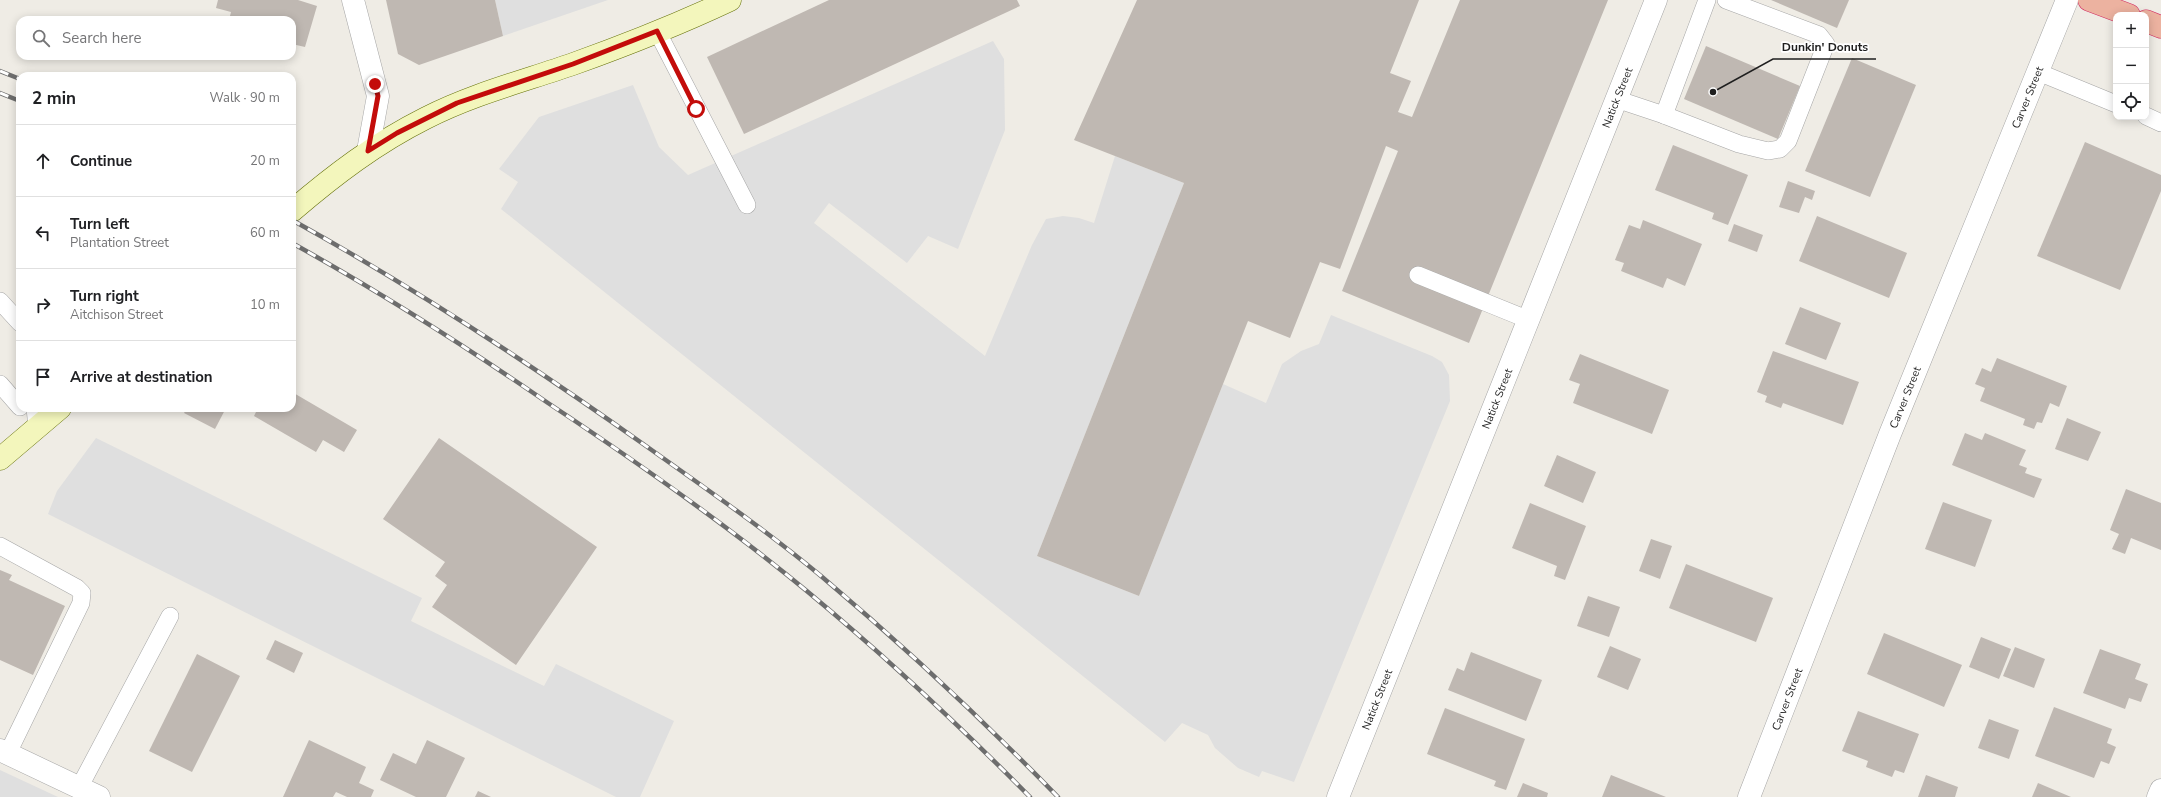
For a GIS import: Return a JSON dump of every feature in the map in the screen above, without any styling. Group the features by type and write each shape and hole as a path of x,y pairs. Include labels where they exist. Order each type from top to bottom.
{"highway":[{"path":"2089,0 2121,12"},
{"path":"2149,22 2161,27"}],"main road":[{"path":"296,208 332,177 368,151 403,130 457,103 573,64 730,0"},
{"path":"0,460 36,417 49,412"}],"street":[{"path":"353,0 378,96 368,151"},
{"name":"Natick Street","path":"1338,797 1656,0"},
{"name":"Carver Street","path":"1749,797 1890,434 2067,0"},
{"path":"4,752 99,797"},
{"path":"2158,797 2161,790"}],"lane":[{"path":"1664,115 1707,0"},
{"path":"1616,99 1664,115 1739,144 1768,151 1780,149 1788,141 1826,44 1819,35 1726,0"},
{"path":"657,31 747,205"},
{"path":"2038,72 2113,103"},
{"path":"2149,117 2161,123"},
{"path":"1418,274 1529,320"},
{"path":"0,301 16,319"},
{"path":"0,384 16,403"},
{"path":"27,412 36,417"},
{"path":"0,546 77,588 82,593 81,603 4,752"},
{"path":"79,788 170,616"}],"shaded area":[{"path":"495,0 608,0 503,36"},
{"path":"993,41 1004,59 1005,130 958,249 928,236 907,263 829,203 814,223 985,356 1032,245 1046,219 1063,216 1079,218 1094,223 1115,156 1184,183 1037,556 1139,596 1223,384 1266,403 1282,364 1301,351 1319,344 1331,315 1432,356 1442,362 1449,375 1450,401 1294,782 1262,771 1259,777 1238,768 1215,748 1208,735 1182,723 1165,742 501,209 518,182 499,169 539,117 633,85 659,147 688,175"},
{"path":"96,438 422,598 411,621 544,686 556,664 674,721 640,797 616,797 48,514 57,491"},
{"path":"0,770 58,797 0,797"}],"building":[{"path":"218,0 298,0 317,6 305,47 296,45 296,16 230,16 231,12 216,8"},
{"path":"386,0 495,0 503,36 419,65 398,54"},
{"path":"829,0 1017,0 1020,6 744,134 707,57"},
{"path":"1137,0 1419,0 1390,73 1411,81 1398,112 1412,117 1460,0 1608,0 1469,343 1342,291 1398,151 1386,146 1340,269 1320,262 1290,338 1248,321 1139,596 1037,556 1184,183 1074,140"},
{"path":"1771,0 1849,0 1837,28"},
{"path":"1706,46 1800,86 1778,139 1684,99"},
{"path":"1852,58 1916,85 1870,197 1805,171"},
{"path":"2085,142 2161,175 2161,191 2120,290 2037,256"},
{"path":"1673,145 1748,175 1728,225 1712,219 1714,213 1655,190"},
{"path":"1788,181 1815,191 1812,200 1805,197 1799,213 1779,207"},
{"path":"1817,216 1907,253 1889,298 1799,261"},
{"path":"1643,220 1702,244 1685,286 1667,278 1663,288 1621,271 1624,263 1615,260 1629,225 1640,229"},
{"path":"1734,224 1763,235 1757,252 1728,241"},
{"path":"1800,307 1841,323 1826,360 1785,344"},
{"path":"1773,351 1859,382 1843,425 1783,403 1781,408 1765,402 1767,396 1757,392"},
{"path":"1580,354 1669,390 1652,434 1573,403 1580,384 1569,380"},
{"path":"1997,358 2067,386 2059,407 2050,403 2042,423 2037,422 2034,429 2023,425 2025,419 1980,401 1985,388 1975,384 1982,368 1991,372"},
{"path":"296,394 357,430 344,452 323,440 316,452 254,416 256,412 296,412"},
{"path":"185,412 224,412 215,429"},
{"path":"2067,418 2101,432 2088,461 2055,449"},
{"path":"1965,433 1982,440 1985,433 2026,450 2019,465 2027,468 2025,473 2042,479 2034,498 1952,465"},
{"path":"439,438 597,547 516,665 432,607 447,585 435,576 445,562 383,519"},
{"path":"1557,455 1596,472 1583,503 1544,486"},
{"path":"2126,489 2161,503 2161,550 2131,538 2125,554 2112,549 2119,534 2110,530"},
{"path":"1943,502 1992,520 1975,567 1925,549"},
{"path":"1530,503 1586,526 1565,580 1554,576 1557,566 1512,548"},
{"path":"1651,539 1672,546 1660,579 1639,571"},
{"path":"1686,564 1773,598 1756,642 1669,608"},
{"path":"0,570 12,575 9,580 65,606 33,675 0,660"},
{"path":"1588,596 1620,607 1609,637 1577,626"},
{"path":"1884,633 1962,665 1944,707 1867,674"},
{"path":"1981,637 2011,649 1999,679 1969,667"},
{"path":"275,640 303,653 294,673 266,659"},
{"path":"1610,646 1641,659 1628,690 1597,677"},
{"path":"2015,647 2045,659 2034,688 2003,676"},
{"path":"2100,649 2141,664 2135,679 2148,684 2141,702 2129,698 2125,709 2083,693"},
{"path":"1471,652 1542,680 1526,721 1448,690 1457,668 1464,671"},
{"path":"197,654 240,676 192,772 149,751"},
{"path":"2054,707 2112,729 2107,743 2116,747 2109,764 2101,761 2094,778 2035,756"},
{"path":"1445,708 1525,739 1506,790 1494,786 1496,781 1427,754"},
{"path":"1858,711 1919,734 1904,773 1895,770 1892,777 1866,767 1868,761 1842,751"},
{"path":"1989,719 2019,730 2009,759 1978,748"},
{"path":"309,740 366,767 359,783 374,790 371,797 347,797 336,792 333,797 283,797"},
{"path":"427,740 465,758 446,797 416,797 380,780 393,753 416,764"},
{"path":"1611,775 1666,797 1602,797"},
{"path":"1926,775 1958,787 1955,797 1918,797"},
{"path":"1523,783 1548,793 1547,797 1517,797"},
{"path":"2038,783 2071,797 2032,797"},
{"path":"478,791 491,797 475,797"}],"railway":[{"path":"0,71 16,77"},
{"path":"0,93 16,99"},
{"path":"296,222 428,300 472,328 560,386 713,493 757,526 821,576 913,656 1058,797"},
{"path":"296,245 390,300 485,361 615,448 681,494 745,542 808,592 893,666 949,717 1030,797"}],"place":[{"name":"Dunkin' Donuts","path":"1713,92"}],"route":[{"path":"375,84 378,96 368,151 397,133 457,103 573,64 657,31 696,109"}]}
